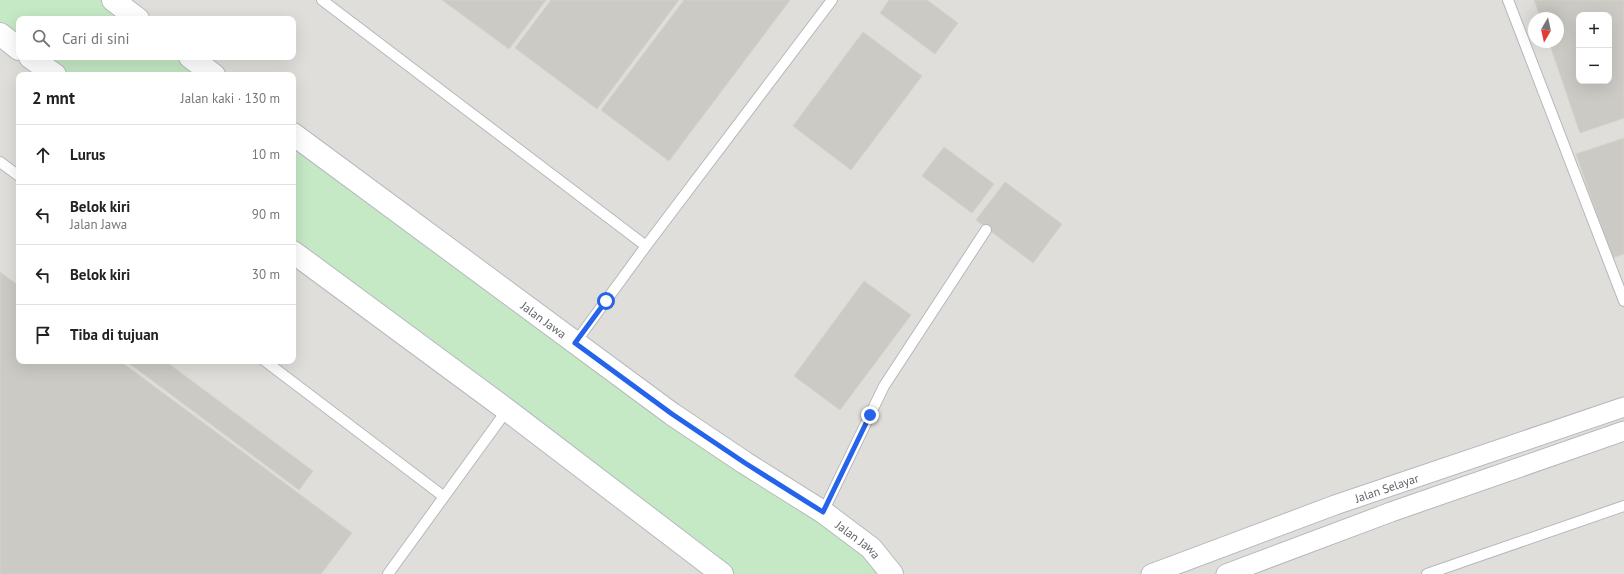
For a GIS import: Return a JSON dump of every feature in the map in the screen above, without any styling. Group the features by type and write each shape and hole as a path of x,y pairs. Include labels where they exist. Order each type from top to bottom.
{"street":[{"path":"113,0 134,16"},
{"path":"0,34 16,46"},
{"path":"34,60 51,72"},
{"path":"194,60 210,72"},
{"name":"Jalan Jawa","path":"296,136 678,418 745,463 823,512 871,548 892,574"},
{"path":"296,254 507,410 722,574"},
{"name":"Jalan Selayar","path":"1151,574 1382,488 1624,407"},
{"name":"Jalan Selayar","path":"1226,574 1391,512 1624,431"},
{"path":"1382,488 1391,512"}],"lane":[{"path":"322,0 646,246"},
{"path":"575,343 646,246 832,0"},
{"path":"1508,0 1624,301"},
{"path":"0,162 16,174"},
{"path":"823,512 884,386 986,230"},
{"path":"269,364 443,496"},
{"path":"388,574 443,496 507,410"},
{"path":"1427,574 1624,506"}],"shaded area":[{"path":"0,0 1624,0 1624,574 0,574"}],"green space":[{"path":"0,0 111,0 132,16 16,16 16,47 0,34"},
{"path":"34,60 192,60 208,72 51,72"},
{"path":"296,137 892,574 722,574 296,254"}],"building":[{"path":"442,0 546,0 509,49"},
{"path":"551,0 679,0 597,109 515,48"},
{"path":"684,0 790,0 669,161 601,110"},
{"path":"889,0 927,0 958,23 935,54 880,13"},
{"path":"1534,0 1624,0 1624,118 1580,133 1551,48 1564,48 1564,12 1539,12"},
{"path":"863,32 922,76 851,170 793,126"},
{"path":"1624,138 1624,254 1612,258 1576,154"},
{"path":"944,147 994,184 972,213 922,176"},
{"path":"1005,182 1062,224 1033,263 976,220"},
{"path":"0,272 16,284 16,364 124,364 352,533 321,574 0,574"},
{"path":"864,281 911,315 840,410 794,376"},
{"path":"130,364 169,364 313,471 299,490"}],"route":[{"path":"606,301 575,343 672,414 745,463 823,512 870,415"}]}
